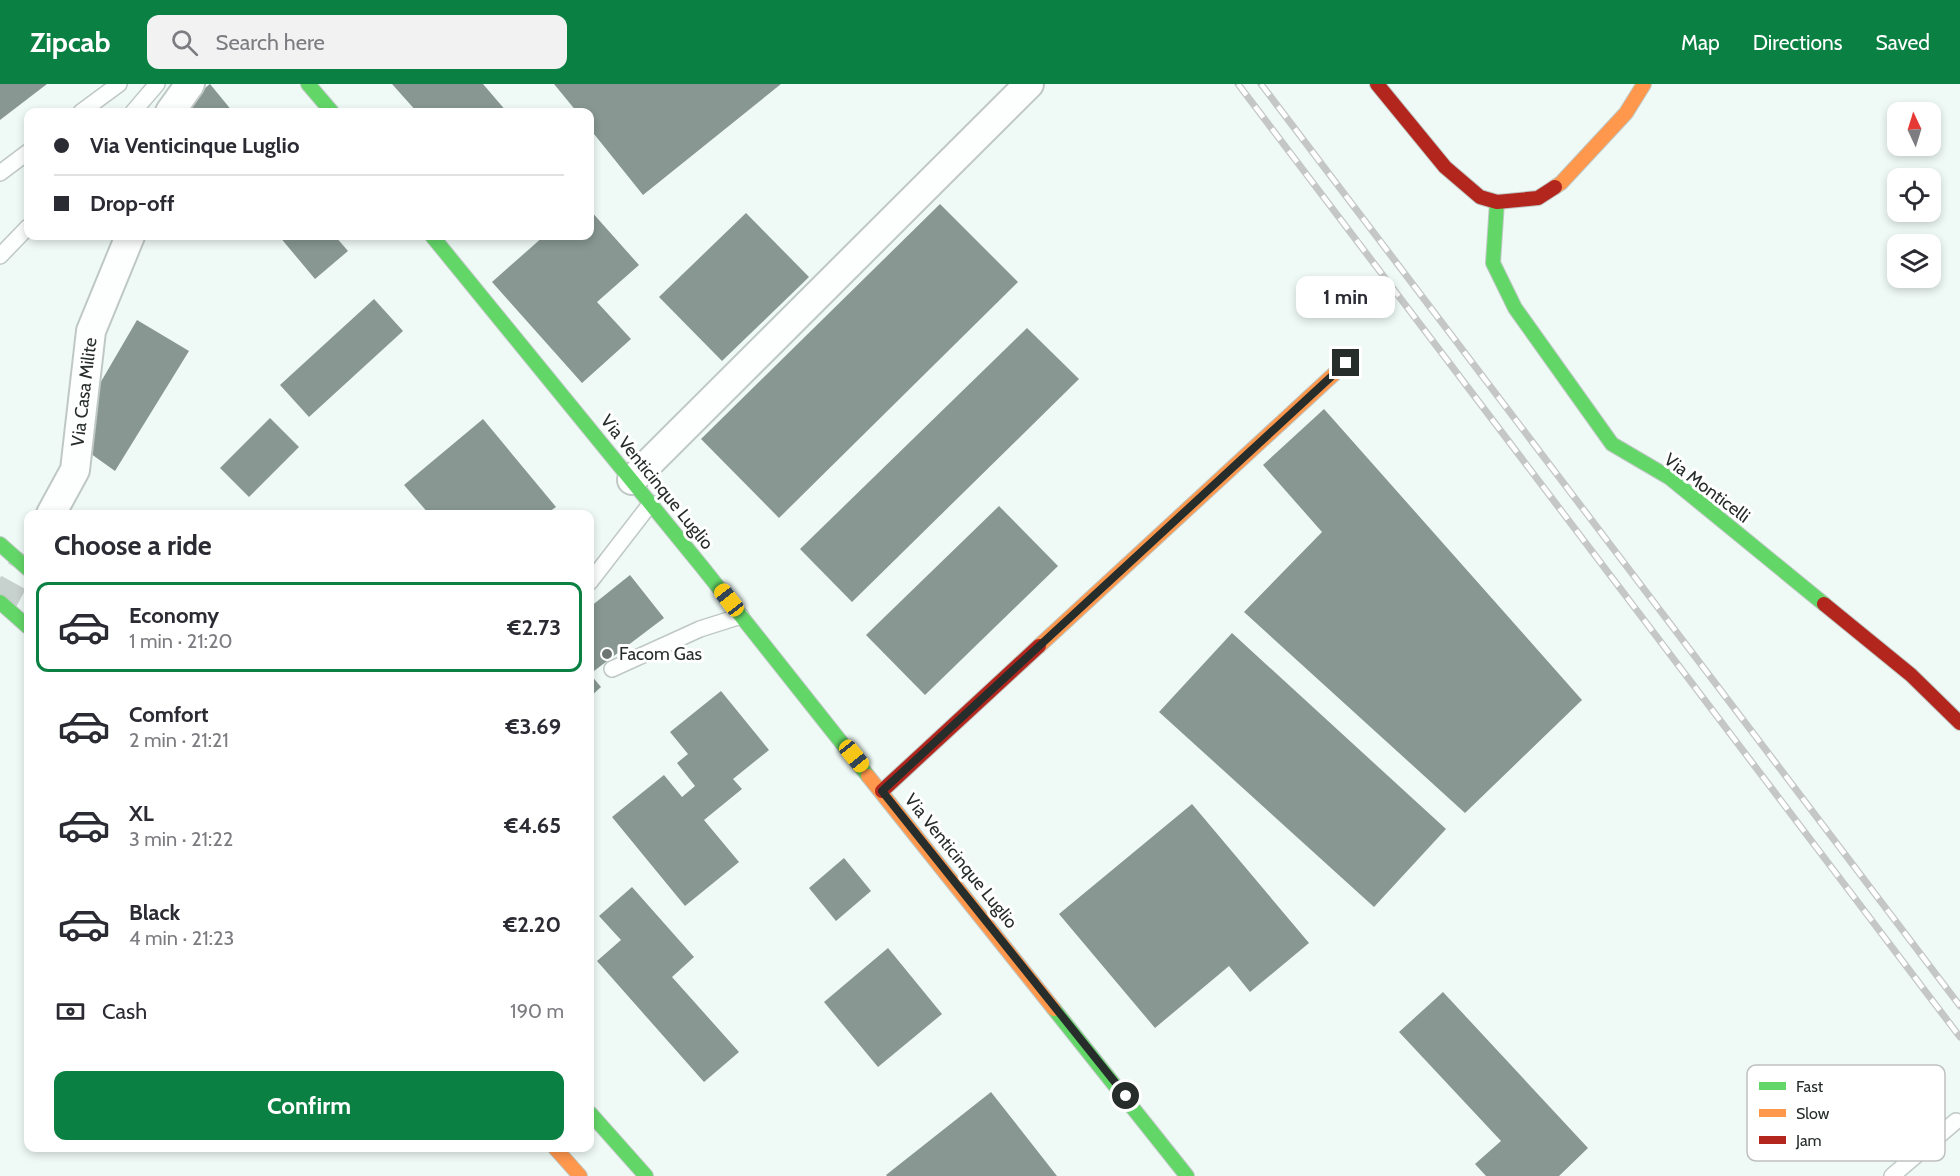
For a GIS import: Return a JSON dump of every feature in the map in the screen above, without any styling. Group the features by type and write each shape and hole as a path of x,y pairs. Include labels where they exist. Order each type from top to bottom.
{"main road":[{"path":"308,84 329,108"},
{"path":"1377,84 1445,167 1480,196 1497,202 1538,198 1561,183 1626,113 1644,84"},
{"name":"Via Monticelli","path":"1497,202 1493,262 1515,308 1612,444 1670,478 1911,675 1960,723"},
{"name":"Via Venticinque Luglio","path":"435,240 651,503 1188,1176"},
{"path":"882,791 1346,363"},
{"path":"0,544 24,565"},
{"path":"0,602 24,623"},
{"path":"594,1118 646,1176"},
{"path":"558,1152 579,1176"}],"street":[{"path":"173,108 190,84"},
{"path":"632,480 1029,84"},
{"name":"Via Casa Milite","path":"53,510 75,470 91,331 128,240"}],"lane":[{"path":"86,108 119,84"},
{"path":"136,108 157,84"},
{"path":"0,173 24,155"},
{"path":"0,256 24,231"},
{"path":"594,577 651,503"},
{"path":"612,669 700,629 741,616"},
{"path":"1945,1130 1956,1121"},
{"path":"1892,1176 1909,1161"}],"building":[{"path":"0,84 47,84 0,120"},
{"path":"210,84 230,108 182,108"},
{"path":"392,84 483,84 504,108 413,108"},
{"path":"554,84 781,84 643,195 594,134 594,108 574,108"},
{"path":"940,204 1018,282 779,518 701,439"},
{"path":"746,213 809,277 722,361 659,297"},
{"path":"594,214 639,265 597,302 631,339 582,383 492,282 539,240 594,240"},
{"path":"282,240 338,240 348,251 315,279"},
{"path":"374,299 403,331 309,417 280,385"},
{"path":"137,320 189,351 115,471 80,446 85,409"},
{"path":"1027,328 1079,379 852,602 800,549"},
{"path":"1324,409 1582,700 1465,813 1244,612 1322,532 1263,465"},
{"path":"270,418 299,447 249,497 220,468"},
{"path":"483,419 556,507 552,510 426,510 404,485"},
{"path":"999,506 1058,566 925,695 866,635"},
{"path":"630,575 664,618 594,671 594,604"},
{"path":"1232,633 1446,829 1374,907 1159,712"},
{"path":"594,679 601,687 594,693"},
{"path":"721,691 769,750 733,779 742,789 704,820 739,862 685,906 612,817 664,775 682,797 695,786 677,763 688,754 670,732"},
{"path":"1192,804 1309,943 1250,992 1229,966 1155,1028 1059,914"},
{"path":"844,858 871,891 836,921 809,888"},
{"path":"632,887 694,957 672,977 739,1052 704,1082 597,961 621,940 599,916"},
{"path":"888,948 942,1014 878,1067 824,1002"},
{"path":"1443,992 1588,1148 1559,1176 1486,1176 1475,1164 1501,1141 1399,1032"},
{"path":"991,1092 1057,1176 886,1175"}],"tunnel":[{"path":"0,607 24,563"}],"railway":[{"path":"1238,84 1960,1037"},
{"path":"1261,84 1960,1006"}],"traffic: fast":[{"path":"308,84 329,108"},
{"path":"1497,202 1493,263 1515,308 1612,444 1670,478 1824,604"},
{"path":"435,240 703,568 868,776"},
{"path":"0,544 24,565"},
{"path":"0,602 24,623"},
{"path":"1054,1009 1187,1176"},
{"path":"594,1118 646,1176"}],"traffic: slow":[{"path":"1555,187 1626,113 1644,84"},
{"path":"1039,646 1346,363"},
{"path":"868,776 1054,1009"},
{"path":"559,1152 580,1176"}],"traffic: jam":[{"path":"1377,84 1445,167 1480,197 1497,202 1538,198 1555,187"},
{"path":"1824,604 1911,675 1960,723"},
{"path":"882,791 1039,646"}],"place":[{"name":"Facom Gas","path":"607,654"}],"route":[{"path":"1126,1096 882,791 1346,363"}]}
